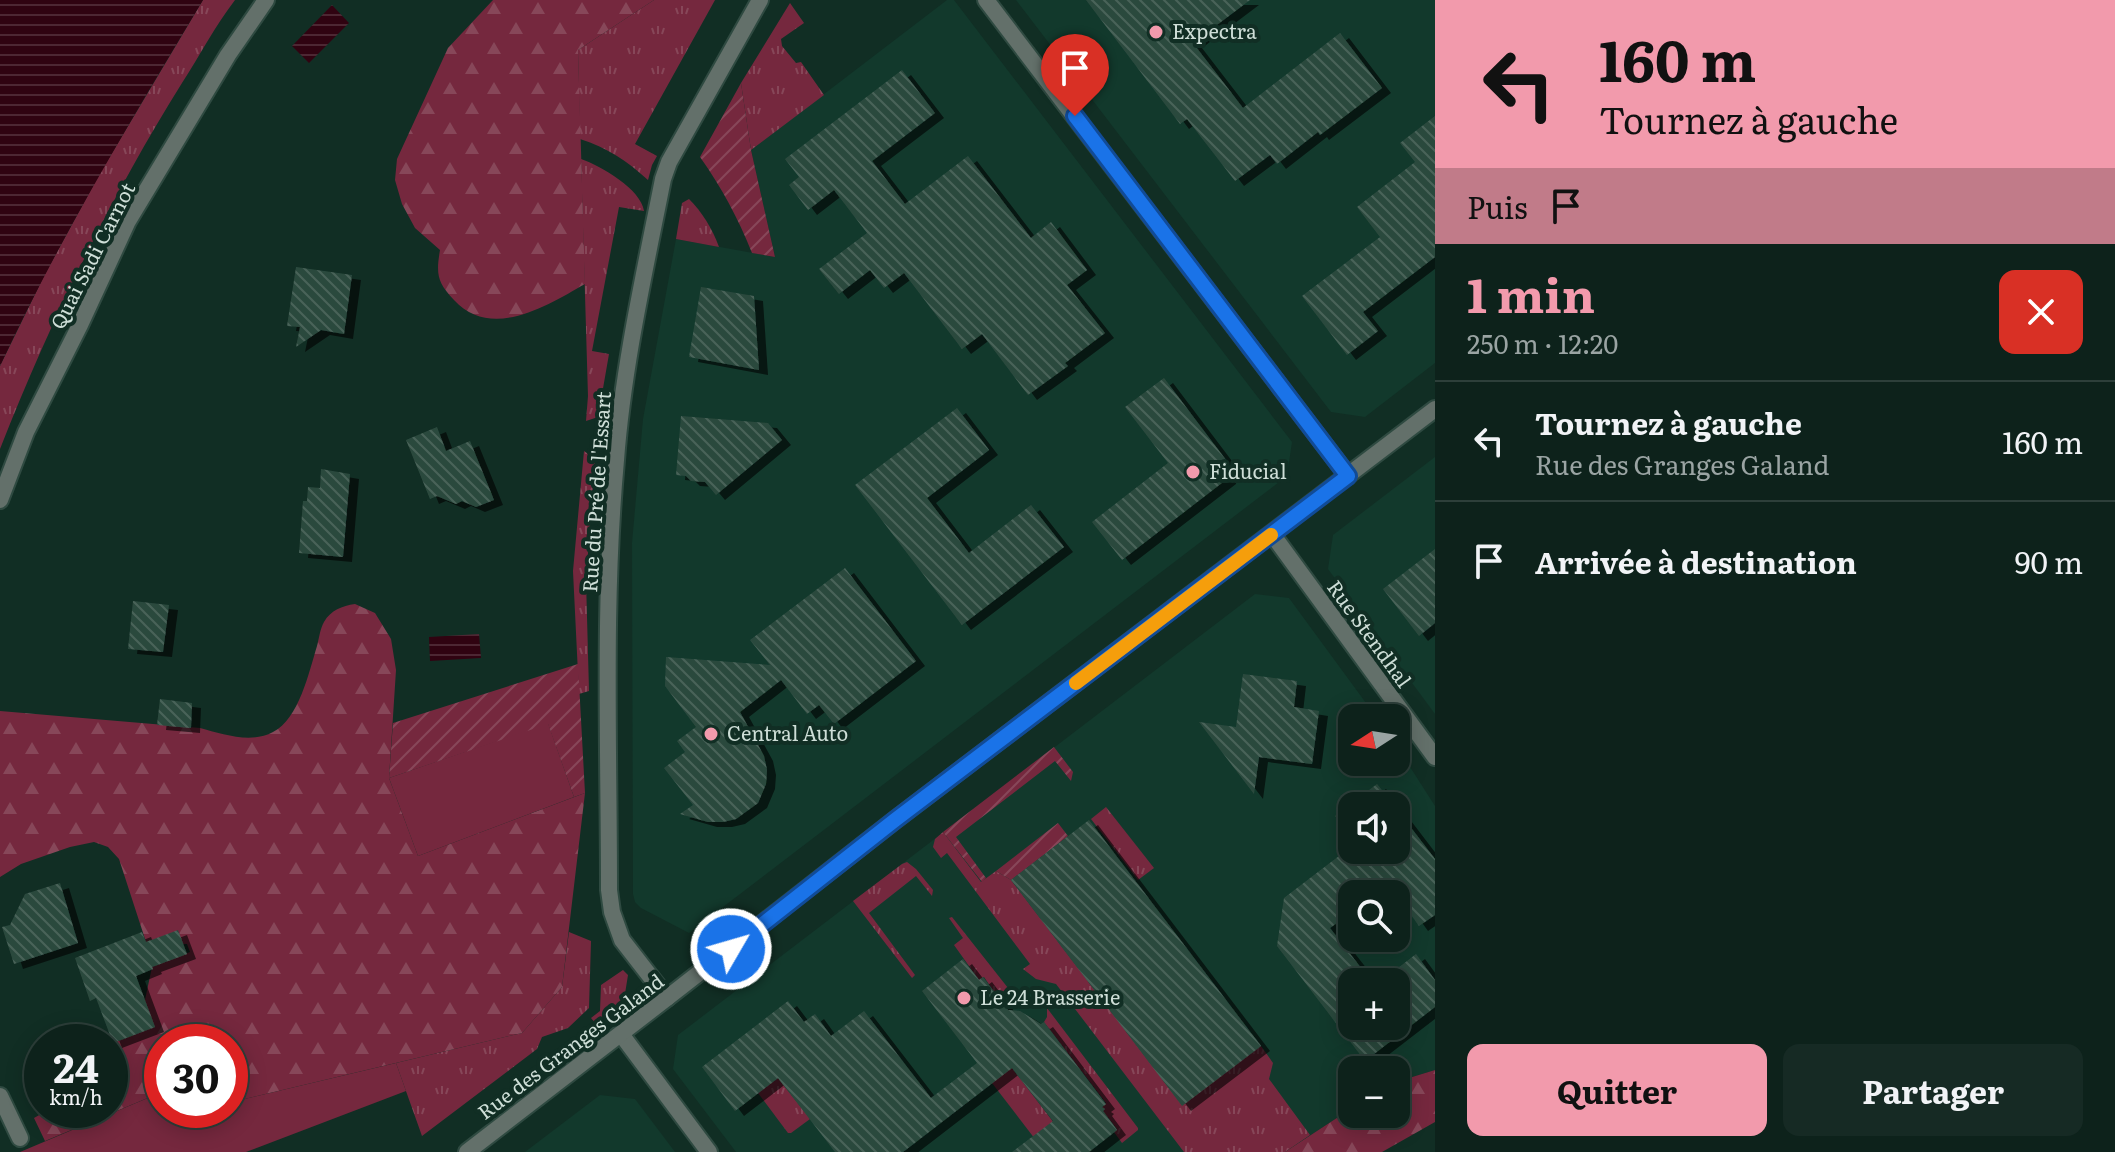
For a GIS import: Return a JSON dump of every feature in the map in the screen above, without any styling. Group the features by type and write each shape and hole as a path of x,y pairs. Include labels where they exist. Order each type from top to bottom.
{"street":[{"name":"Quai Sadi Carnot","path":"0,500 26,432 128,221 228,55 266,0"},
{"name":"Rue du Pré de l'Essart","path":"667,998 622,940 612,912 609,890 609,587 616,459 621,409 663,179 669,162 760,0"},
{"path":"986,0 1348,476"},
{"name":"Rue des Granges Galand","path":"467,1152 895,820 1435,409"},
{"name":"Rue Stendhal","path":"1272,534 1435,757"},
{"path":"621,1034 709,1152"},
{"path":"0,1096 20,1138"}],"shaded area":[{"path":"0,0 203,0 71,226 0,366"},
{"path":"947,0 954,0 1292,442 1287,476 689,933 641,908 633,894 632,543 643,419 676,239 775,257 751,150"},
{"path":"1016,0 1435,0 1435,363 1365,417 1331,412"},
{"path":"332,5 349,23 309,63 292,46"},
{"path":"1435,457 1435,714 1328,569 1333,535"},
{"path":"1255,594 1289,598 1367,704 1338,704 1338,776 1410,776 1410,767 1435,806 1435,1070 1410,1078 1410,1056 1338,1056 1338,1117 1285,1152 736,1152 673,1069 678,1035"},
{"path":"479,634 481,658 430,661 429,637"},
{"path":"600,1095 635,1099 675,1152 525,1152"}],"green space":[{"path":"203,0 235,0 156,127 106,216 39,354 0,449 0,366 99,175"},
{"path":"493,0 654,0 578,50 585,284 537,309 502,318 485,318 469,312 448,294 439,277 440,250 415,228 402,204 395,180 397,159 448,48"},
{"path":"654,0 715,0 635,144 657,156 648,180 617,156 580,139 578,50"},
{"path":"790,3 804,23 781,39 782,46 796,63 801,62 824,95 751,150 741,83"},
{"path":"741,83 751,150 775,257 752,253 729,204 700,157"},
{"path":"581,159 628,187 644,211 619,207 592,351 609,354 598,417 586,421 588,396"},
{"path":"689,199 706,221 719,247 676,239 682,203"},
{"path":"584,451 595,459 586,580 589,691 579,694 573,571"},
{"path":"355,604 375,613 391,639 396,670 389,778 418,856 585,793 562,987 522,1033 248,1098 248,1024 153,1024 145,1000 152,967 190,952 187,944 146,942 119,859 108,847 94,842 70,847 21,864 0,877 0,711 200,728 236,737 264,736 282,726 290,717 327,618"},
{"path":"578,664 585,793 574,797 548,724 389,778 393,723"},
{"path":"548,723 574,797 418,856 389,778"},
{"path":"1054,747 1073,772 1071,781 1055,761 956,837 986,878 982,882 943,832"},
{"path":"1106,807 1154,868 1138,880 1091,819"},
{"path":"1058,823 1068,836 1011,880 996,871"},
{"path":"943,832 981,882 996,871 1011,880 1182,1105 1261,1046 1273,1063 1269,1079 1310,1135 1285,1152 1184,1152 1056,984 1036,979 1023,969 1030,964 947,853 941,858 933,847 935,839"},
{"path":"907,862 933,890 932,896 916,876 869,913 915,975 912,978 853,901"},
{"path":"952,917 1008,988 997,996 984,977 979,980 954,945 963,938 949,918"},
{"path":"569,932 591,941 589,1008 568,1028 542,1037 537,1049 422,1136 396,1063 522,1033 562,987"},
{"path":"623,970 628,975 623,1006 597,1025 591,1018 600,1011 601,985"},
{"path":"1047,1008 1138,1128 1122,1143 1114,1132 1117,1129 1103,1111 1106,1103 1044,1022"},
{"path":"144,1031 144,1100 128,1106 128,1037"},
{"path":"1002,1055 1064,1136 1045,1152 982,1070"},
{"path":"396,1063 406,1091 246,1152 20,1152 77,1128 128,1128 128,1106 144,1100 144,1128 248,1128 248,1098"},
{"path":"1435,1070 1435,1122 1382,1152 1285,1152 1338,1117 1338,1128 1410,1128 1410,1078"},
{"path":"778,1078 810,1119 791,1133 758,1093"},
{"path":"39,1128 76,1128 45,1141"}],"building":[{"path":"1086,0 1250,0 1193,43 1243,108 1340,33 1382,88 1277,164 1270,155 1235,181 1187,119 1180,124"},
{"path":"902,70 935,113 872,161 905,204 968,156 1031,238 1051,222 1087,270 1067,285 1105,333 1065,363 1068,366 1028,395 982,334 962,349 904,273 884,288 870,270 839,294 819,269 867,233 834,190 808,210 789,185 799,177 785,159"},
{"path":"1435,116 1435,257 1363,312 1378,331 1347,355 1302,296 1380,237 1357,207 1415,162 1400,143"},
{"path":"296,267 352,275 344,334 321,330 296,347 300,327 287,326"},
{"path":"701,287 754,296 759,370 689,357"},
{"name":"Fiducial","path":"1164,378 1229,464 1227,479 1122,560 1092,522 1168,463 1125,407"},
{"path":"957,408 989,450 927,498 969,553 1031,505 1064,547 962,625 855,485"},
{"path":"681,416 768,423 782,440 716,495 705,482 676,475"},
{"path":"437,427 446,451 470,441 494,500 476,507 462,501 456,504 437,496 430,499 406,440"},
{"path":"321,469 350,474 343,557 299,553 303,501 307,501 308,487 320,488"},
{"path":"1435,549 1435,623 1419,636 1383,589"},
{"path":"845,568 916,661 834,724 819,705 807,714 781,680 740,712 764,756 767,770 766,784 758,803 736,819 723,822 708,822 680,814 693,805 664,768 685,752 677,741 696,727 665,686 666,657 770,665 750,640"},
{"path":"133,601 169,605 163,652 128,649"},
{"path":"1243,674 1297,681 1294,707 1319,711 1312,764 1259,757 1254,794 1199,722 1236,727"},
{"path":"160,699 192,703 191,728 157,725"},
{"path":"1377,784 1384,792 1366,792"},
{"path":"1089,820 1261,1046 1182,1106 1011,880"},
{"path":"1410,826 1435,859 1435,915 1419,926 1410,913 1410,880 1338,880 1338,922 1330,928 1338,938 1338,952 1349,952 1361,968 1338,968 1338,1026 1277,946 1284,898 1338,857 1338,864 1410,864"},
{"path":"60,883 78,943 14,964 2,927 10,925 25,894"},
{"path":"178,930 187,954 136,976 154,1024 144,1024 144,1031 128,1037 128,1024 106,1024 96,998 90,1001 75,958 142,932 146,942"},
{"path":"1416,954 1435,980 1435,1007 1410,1026 1410,968 1398,968"},
{"path":"963,959 979,980 983,977 1008,1010 1020,1011 1041,1024 1044,1022 1106,1104 1102,1107 1105,1109 1103,1111 1117,1130 1089,1152 1012,1152 1053,1121 1012,1068 903,1152 835,1152 778,1078 735,1111 702,1067 788,1001 804,1022 815,1014 831,1036 864,1011 931,1098 977,1063 922,991"},
{"path":"1349,1040 1392,1040 1371,1056 1361,1056"}],"slow traffic":[{"path":"1076,683 1271,535"}],"place":[{"name":"Expectra","path":"1156,32"},
{"name":"Fiducial","path":"1193,472"},
{"name":"Central Auto","path":"711,734"},
{"name":"Le 24 Brasserie","path":"964,998"}],"route":[{"path":"731,949 895,820 1348,476 1075,116"}]}
